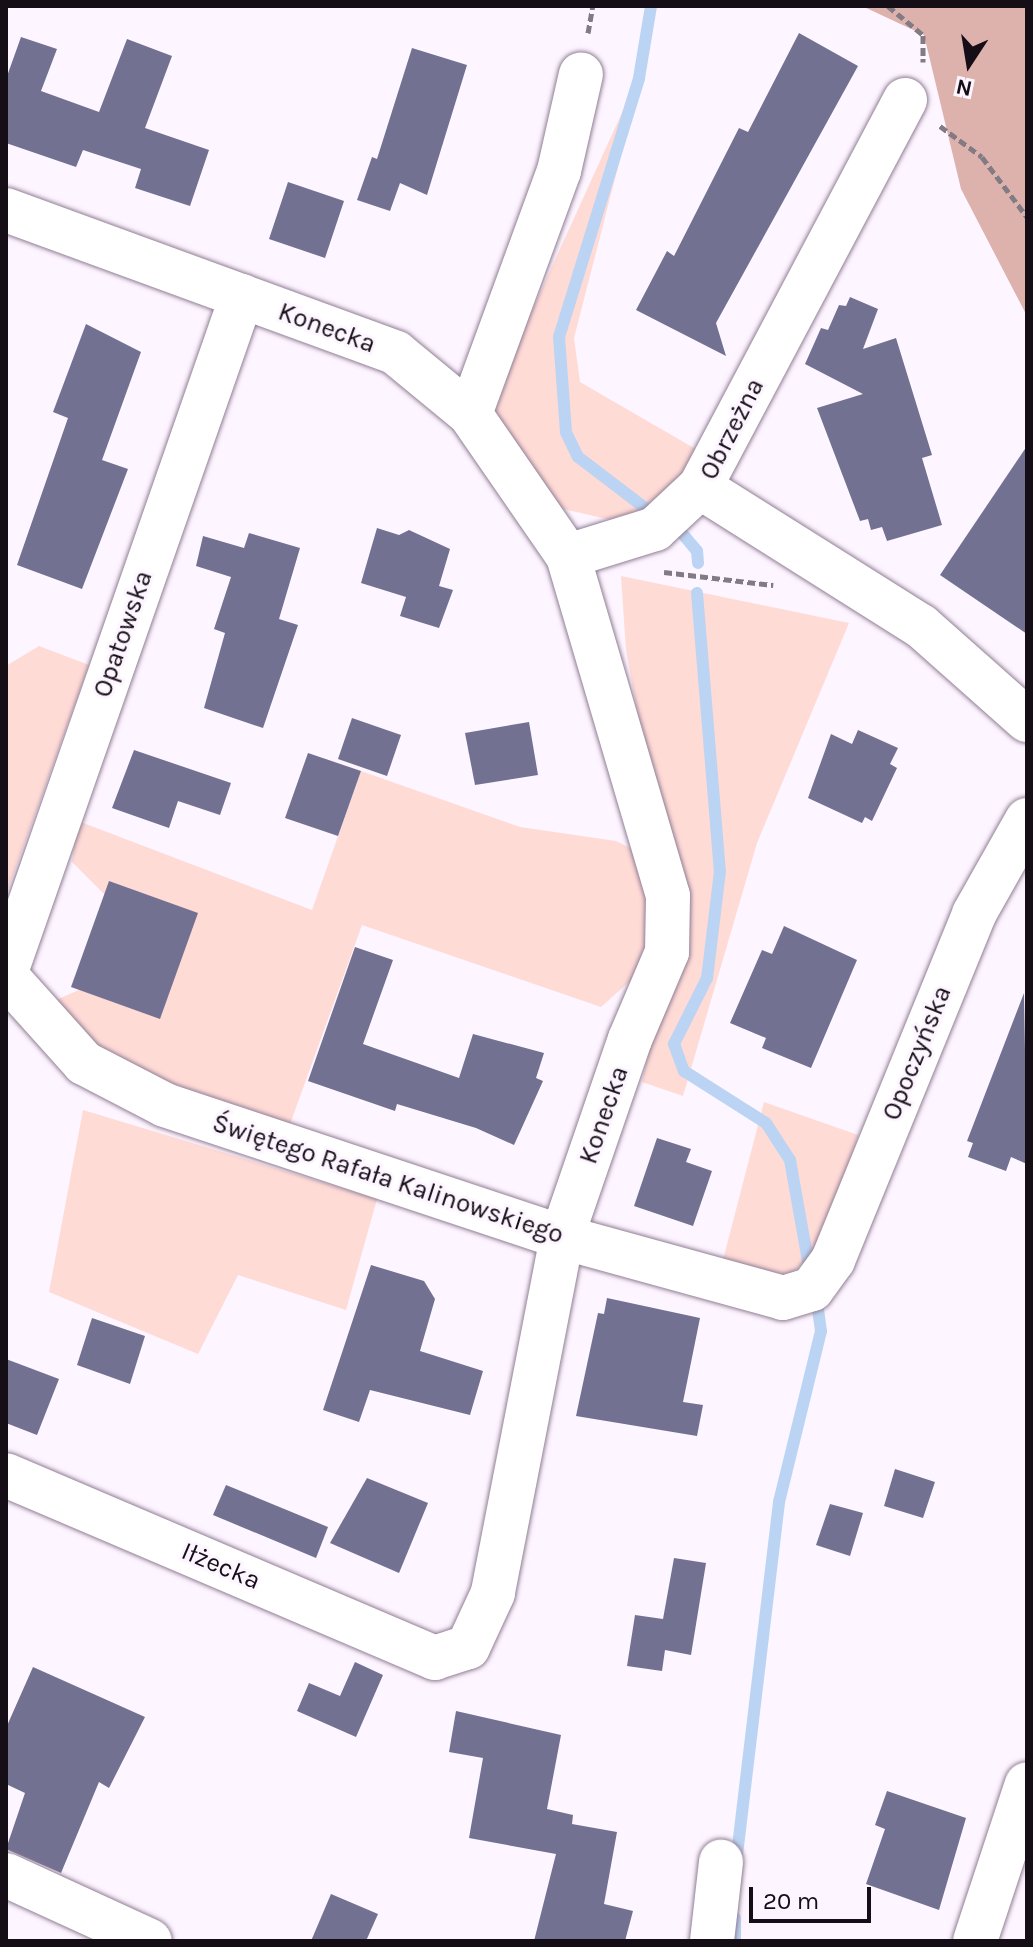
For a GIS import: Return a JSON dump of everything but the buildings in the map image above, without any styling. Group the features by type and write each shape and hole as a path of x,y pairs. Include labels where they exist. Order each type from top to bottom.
{"street":[{"path":"470,414 559,171 581,74"},
{"name":"Obrzeżna","path":"905,100 700,487 921,626 1027,720"},
{"name":"Konecka","path":"6,210 396,353 470,414 568,556 668,896 667,952 630,1039 562,1237 493,1593 468,1647 435,1658"},
{"name":"Opatowska","path":"6,974 242,296"},
{"path":"568,556 617,545 655,529 700,487"},
{"name":"Opoczyńska","path":"812,1289 833,1260 974,914 1027,820"},
{"name":"Świętego Rafała Kalinowskiego","path":"6,974 84,1063 165,1105 562,1237 783,1298 812,1289"},
{"name":"Iłżecka","path":"6,1475 435,1658"},
{"path":"975,1941 1027,1784"},
{"path":"712,1941 721,1862"},
{"path":"6,1875 150,1941"}],"path":[{"path":"888,6 923,35 923,68 905,100 982,157 1027,217"},
{"path":"617,545 634,560 678,576 790,586"}],"shaded area":[{"path":"862,6 1027,6 1027,316 961,189 924,35"},
{"path":"645,62 574,338 580,382 699,451 662,510 620,522 559,508 489,405"},
{"path":"621,576 849,623 757,843 683,1096 642,1082 676,922 626,650"},
{"path":"39,646 89,665 6,895 6,666"},
{"path":"361,771 520,827 616,841 645,855 657,912 647,966 601,1007 362,925 289,1127 104,1058 56,1000 104,979 122,912 72,862 78,821 312,910"},
{"path":"764,1102 858,1135 828,1242 786,1278 723,1260"},
{"path":"83,1110 377,1199 346,1310 238,1275 198,1354 49,1292"}],"waterway":[{"path":"649,511 578,457 566,432 559,337 639,78 651,6"},
{"path":"681,532 697,551 698,563"},
{"path":"697,593 720,871 707,978 674,1044 684,1071 766,1123 790,1160 810,1272"},
{"path":"736,1863 779,1502 821,1331 818,1310"},
{"path":"735,1918 735,1941"}]}
